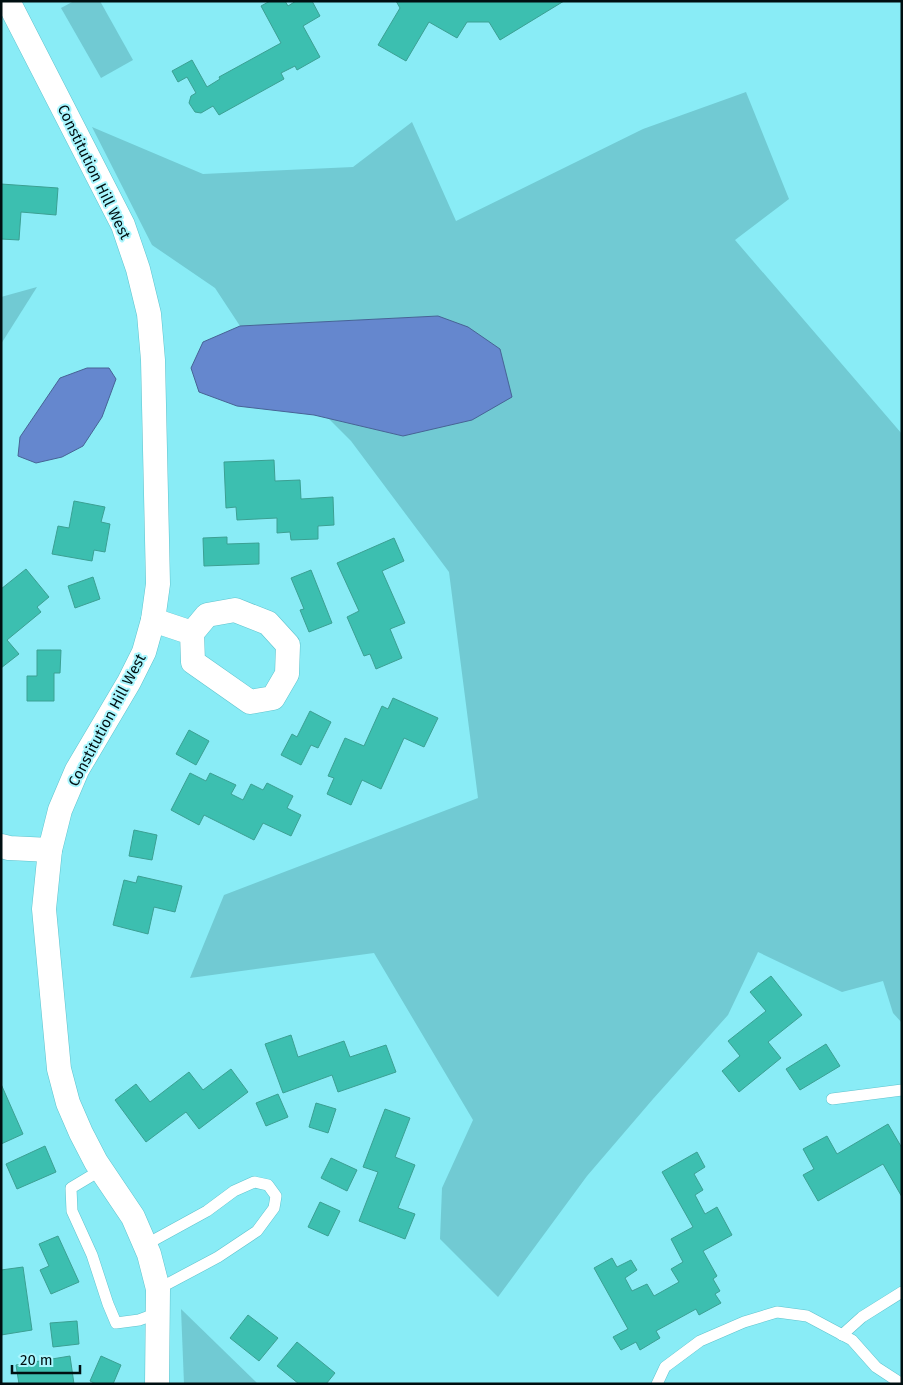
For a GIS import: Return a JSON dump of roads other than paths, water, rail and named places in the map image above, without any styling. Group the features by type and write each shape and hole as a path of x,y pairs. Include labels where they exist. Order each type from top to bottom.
{"street":[{"name":"Constitution Hill West","path":"8,1 123,225 149,314 153,360 158,584 153,620 144,652 129,682 77,770 60,810 50,850 44,908 59,1069 68,1103 96,1162 133,1217 149,1254 158,1289 158,1384"},
{"path":"153,620 192,633"},
{"path":"1,846 50,850"}],"lane":[{"path":"832,1099 902,1090"},
{"path":"101,1170 71,1188 72,1211 92,1255 108,1304 116,1323 139,1320 158,1313"},
{"path":"145,1245 207,1211 234,1192 254,1182 268,1185 276,1196 274,1208 257,1231 218,1257 158,1289"},
{"path":"842,1335 862,1317 902,1292"},
{"path":"657,1384 665,1367 700,1341 744,1322 777,1312 808,1316 852,1340 876,1367 902,1384"}]}
